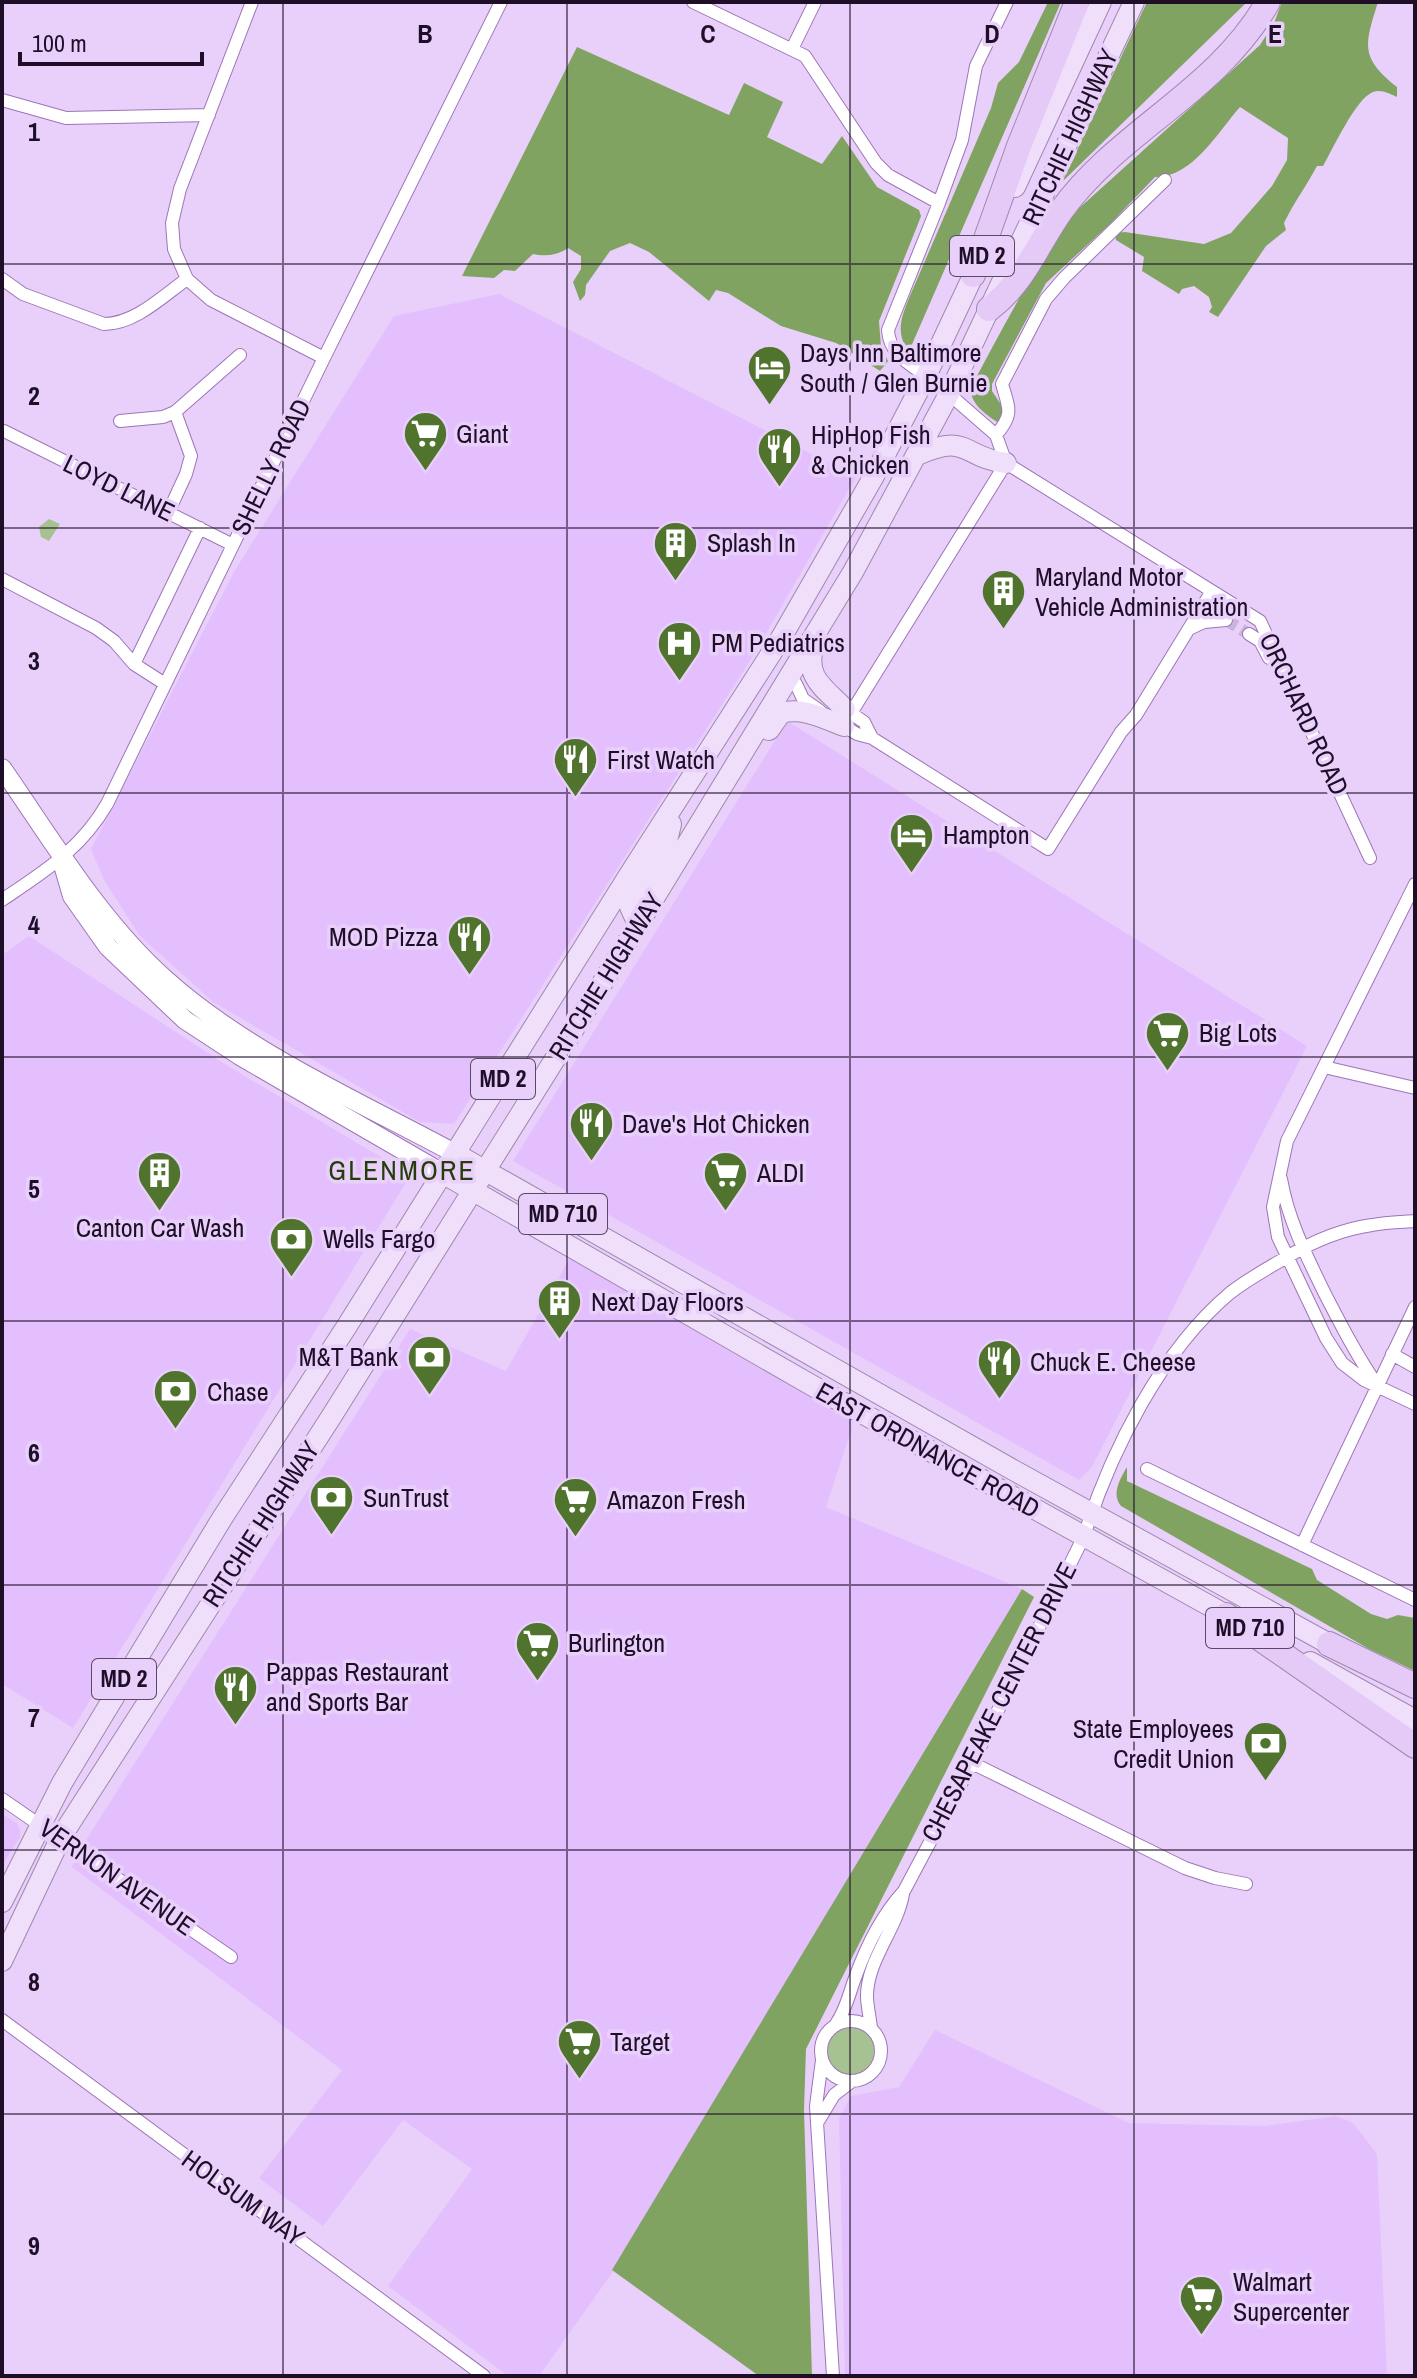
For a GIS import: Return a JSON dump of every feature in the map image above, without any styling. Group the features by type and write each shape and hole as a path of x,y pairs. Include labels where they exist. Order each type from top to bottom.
{"highway":[{"path":"973,275 1019,146 1077,2"},
{"path":"989,309 1013,289 1061,211 1078,190 1225,62 1268,2"},
{"path":"1226,1615 1415,1746"},
{"path":"1329,1644 1415,1686"}],"main road":[{"name":"RITCHIE HIGHWAY","path":"2,1902 41,1824 111,1700 221,1520 766,664 834,549 926,376 1101,2"},
{"name":"RITCHIE HIGHWAY","path":"2,1961 61,1837 333,1414 733,767 792,682 817,631 949,394 1134,2"},
{"path":"949,394 943,383 944,373 959,336 973,275"},
{"path":"905,477 907,447 931,397 932,387 926,376"},
{"path":"917,455 938,445 952,444 965,447 989,461 1006,463"},
{"path":"817,631 809,658 813,677 847,716"},
{"path":"733,767 754,752 781,713 792,710 847,716"},
{"path":"2,768 61,859 86,886 120,933 165,979 210,1015 260,1047 456,1154"},
{"path":"638,924 630,907 667,841 675,804"},
{"path":"61,859 72,896 108,947 185,1020 240,1056 444,1174"},
{"name":"EAST ORDNANCE ROAD","path":"456,1154 1415,1692"},
{"name":"EAST ORDNANCE ROAD","path":"444,1174 813,1386 1415,1720"}],"street":[{"path":"252,2 180,189 172,223 174,249 187,279 198,291 231,313 324,358"},
{"name":"SHELLY ROAD","path":"2,900 61,859 87,835 102,812 501,2"},
{"path":"693,2 805,56 876,163 888,175 939,203"},
{"path":"792,49 815,2"},
{"path":"926,376 896,353 889,342 888,330 962,140 976,66 1007,2"},
{"path":"2,100 66,118 209,115"},
{"path":"996,435 1009,420 1002,384 1046,299 1165,180"},
{"path":"2,279 23,294 104,324 133,317 187,279"},
{"path":"120,421 163,417 175,412 240,355"},
{"path":"847,716 1006,463 996,435 949,394"},
{"path":"168,513 191,456 175,412"},
{"path":"3,433 11,418"},
{"name":"LOYD LANE","path":"3,433 233,545"},
{"name":"ORCHARD ROAD","path":"1006,463 1260,621 1370,858"},
{"path":"134,664 200,528"},
{"path":"2,579 96,628 114,641 134,664 165,684"},
{"path":"792,682 803,699 847,716 857,734 872,738 1048,849 1212,591"},
{"path":"1191,628 1204,622 1226,620"},
{"path":"1249,634 1260,641 1285,690 1299,704"},
{"path":"1415,884 1287,1141 1273,1207 1278,1237 1326,1338 1342,1363 1364,1380 1415,1404"},
{"path":"1324,1067 1415,1088"},
{"path":"1280,1171 1285,1203 1302,1248 1350,1341 1377,1385"},
{"name":"CHESAPEAKE CENTER DRIVE","path":"904,1891 972,1763 1084,1536 1091,1512 1147,1397 1187,1337 1230,1293 1302,1248 1372,1225 1415,1221"},
{"path":"1302,1545 1415,1307"},
{"path":"1392,1354 1415,1367"},
{"path":"1147,1469 1415,1600"},
{"path":"972,1763 1185,1868 1246,1884"},
{"name":"VERNON AVENUE","path":"2,1799 231,1957"},
{"path":"833,2376 816,2106 823,2038 843,2014 860,1965 888,1908 904,1891"},
{"path":"871,2028 867,1996 869,1982 899,1914 904,1891"},
{"name":"HOLSUM WAY","path":"2,2020 484,2376"},
{"path":"822,2060 837,2078 853,2081 873,2072 881,2057 879,2038 871,2028 854,2020 836,2024"},
{"path":"819,2120 834,2095 853,2081"}],"shaded area":[{"path":"499,294 856,477 755,653 454,1124 420,1122 213,1002 139,935 104,880 91,849 235,570 394,316"},
{"path":"787,721 1307,1046 1092,1467 1079,1480 513,1161"},
{"path":"29,936 228,1066 389,1162 405,1184 73,1728 2,1684 2,955"},
{"path":"571,1256 850,1413 852,1428 826,1507 1022,1589 610,2276 539,2376 508,2376 388,2286 472,2169 403,2120 323,2226 259,2178 342,2070 72,1867 86,1840 410,1329 506,1371"},
{"path":"2,1814 17,1823 20,1837 2,1866"},
{"path":"935,2030 1129,2123 1265,2126 1336,2116 1353,2123 1377,2154 1387,2376 845,2376 839,2119 851,2096 899,2087"}],"green space":[{"path":"1048,2 1061,2 910,349 906,348 901,329 909,298 991,108 998,83 1019,62"},
{"path":"1147,2 1247,2 1062,182"},
{"path":"1282,2 1378,2 1368,49 1376,67 1397,87 1397,97 1376,91 1359,104 1323,166 1317,166 1292,208 1284,223 1286,230 1266,246 1218,317 1209,312 1212,307 1209,297 1194,286 1182,289 1179,294 1142,271 1144,257 1116,240 1115,233 1204,244 1231,233 1272,186 1287,160 1288,138 1240,107 1192,162 1181,170 1155,177 1046,283 992,384 992,391 1006,412 1000,424 977,405 970,389 1046,253 1076,211 1260,45 1274,23"},
{"path":"577,47 729,115 744,83 783,102 767,137 822,164 842,136 877,187 919,210 921,216 879,321 881,347 888,361 880,371 836,343 781,326 728,293 716,290 709,301 649,252 630,243 610,251 586,285 585,295 580,301 573,282 581,269 581,256 568,248 551,255 533,254 515,271 504,270 494,278 462,276"},
{"path":"49,519 60,524 49,541 41,537 39,527"},
{"path":"1127,1467 1127,1481 1312,1569 1317,1580 1371,1614 1387,1619 1398,1615 1415,1618 1415,1671 1369,1649 1121,1506 1117,1492"},
{"path":"1022,1589 1034,1597 806,2049 804,2110 812,2376 759,2376 612,2270"},
{"path":"851,2027 868,2034 875,2051 868,2068 851,2075 834,2068 827,2051 834,2034"}],"tunnel":[{"path":"1226,620 1249,634"}],"place":[{"name":"Days Inn Baltimore South / Glen Burnie","path":"769,407"},
{"name":"Giant","path":"425,473"},
{"name":"HipHop Fish & Chicken","path":"780,489"},
{"name":"Splash In","path":"676,582"},
{"name":"Maryland Motor Vehicle Administration","path":"1004,631"},
{"name":"PM Pediatrics","path":"680,682"},
{"name":"First Watch","path":"576,799"},
{"name":"Hampton","path":"912,874"},
{"name":"MOD Pizza","path":"469,976"},
{"name":"Big Lots","path":"1168,1072"},
{"name":"Dave's Hot Chicken","path":"591,1163"},
{"name":"Canton Car Wash","path":"160,1212"},
{"name":"ALDI","path":"726,1212"},
{"name":"Wells Fargo","path":"292,1278"},
{"name":"Next Day Floors","path":"560,1341"},
{"name":"M&T Bank","path":"429,1396"},
{"name":"Chuck E. Cheese","path":"999,1401"},
{"name":"Chase","path":"176,1431"},
{"name":"SunTrust","path":"332,1537"},
{"name":"Amazon Fresh","path":"576,1539"},
{"name":"Burlington","path":"537,1682"},
{"name":"Pappas Restaurant and Sports Bar","path":"235,1726"},
{"name":"State Employees Credit Union","path":"1265,1783"},
{"name":"Target","path":"579,2081"},
{"name":"Walmart Supercenter","path":"1202,2336"}],"district":[{"name":"GLENMORE","path":"402,1170"}]}
